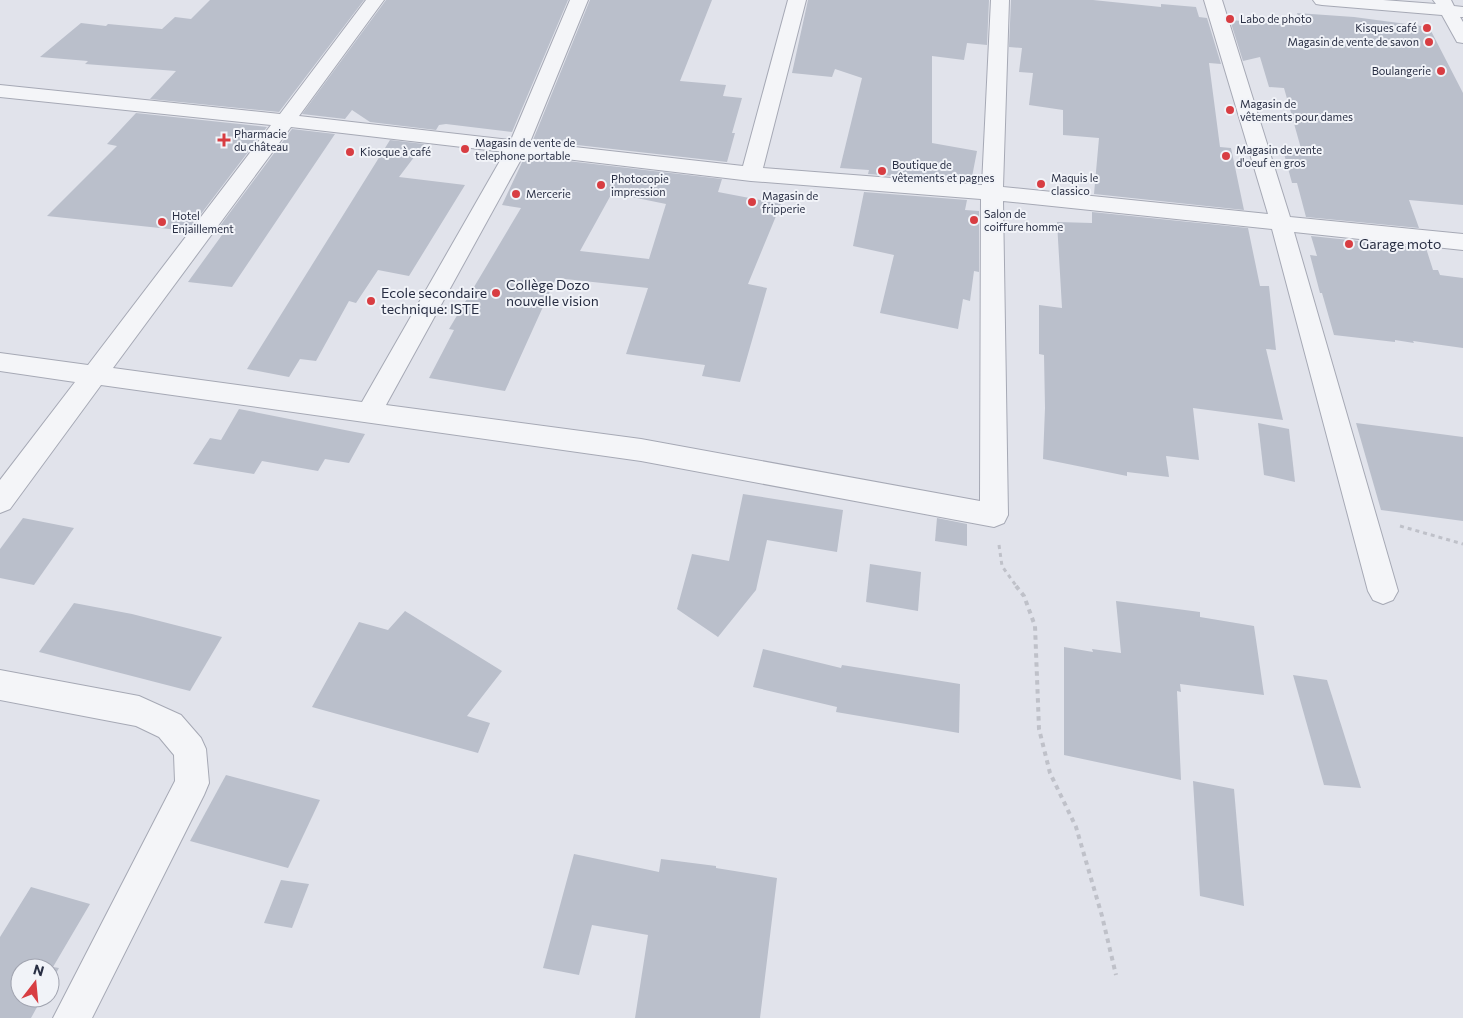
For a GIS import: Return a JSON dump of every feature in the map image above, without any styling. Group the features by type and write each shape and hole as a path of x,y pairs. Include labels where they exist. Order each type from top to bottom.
{"street":[{"path":"0,500 375,0"},
{"path":"368,412 518,146 580,0"},
{"path":"751,174 798,0"},
{"path":"0,362 641,450 994,514 992,193 1000,0"},
{"path":"1213,0 1281,223 1383,591"},
{"path":"1322,0 1451,7 1463,38"},
{"path":"0,91 285,120 751,174 992,193 1463,242"},
{"path":"0,686 139,711 170,726 190,749 192,783 72,1018"}],"path":[{"path":"994,514 1002,566 1024,596 1035,626 1039,729 1050,774 1076,827 1102,916 1116,975"},
{"path":"1361,515 1463,544"}],"building":[{"path":"210,0 364,0 279,112 150,99 176,71 85,64 88,61 40,57 81,23 162,29 175,17 191,19"},
{"path":"386,0 568,0 512,132 446,124 439,125 436,130 370,122 352,110 345,119 302,114"},
{"path":"590,0 712,0 680,81 726,85 723,96 742,98 732,133 735,133 727,162 533,140"},
{"path":"808,0 989,0 987,45 967,43 964,60 932,56 932,143 977,151 971,182 868,174 869,170 840,168 862,78 835,69 832,77 792,73"},
{"path":"1011,0 1093,0 1161,7 1161,4 1196,7 1199,17 1207,18 1221,64 1209,63 1220,147 1231,148 1244,210 1094,194 1099,138 1063,135 1063,110 1029,105 1033,73 1019,72 1022,48 1009,47"},
{"path":"1297,13 1354,17 1429,27 1463,93 1463,205 1409,200 1419,228 1306,217 1297,183 1292,183 1283,150 1302,152 1284,88 1269,87 1260,57 1243,61 1230,20 1302,26"},
{"path":"136,113 267,127 188,231 47,216 117,146 107,144"},
{"path":"292,129 335,134 232,287 188,282 222,235 214,234"},
{"path":"390,140 424,144 399,177 465,185 409,276 378,270 356,303 349,301 316,361 300,359 289,377 247,369"},
{"path":"525,156 722,179 718,192 781,204 748,284 767,288 740,382 702,376 705,365 626,354 648,288 556,278 505,391 429,378 454,330 449,329 521,208 502,205","holes":["612,193 666,204 649,259 580,251"]},
{"path":"864,192 967,200 965,210 979,211 979,272 974,271 970,301 963,299 958,329 880,313 894,255 853,246"},
{"path":"1092,212 1248,228 1260,286 1269,286 1276,350 1266,349 1283,420 1193,408 1199,460 1166,456 1169,477 1127,472 1127,476 1043,459 1045,408 1044,355 1039,354 1039,305 1062,308 1057,222 1092,223"},
{"path":"1311,236 1426,248 1433,270 1438,270 1440,275 1463,278 1463,348 1413,341 1414,343 1395,340 1395,342 1334,335 1310,255 1317,256"},
{"path":"239,409 365,434 349,463 325,459 318,471 262,461 254,474 193,464 210,438 221,440"},
{"path":"1258,423 1289,429 1295,482 1264,475"},
{"path":"1356,423 1463,437 1463,521 1381,510"},
{"path":"743,494 843,510 837,552 767,540 756,590 718,637 677,609 692,554 729,561"},
{"path":"23,518 74,528 34,585 0,578 0,549"},
{"path":"937,518 967,524 967,546 935,541"},
{"path":"870,564 921,572 918,611 866,602"},
{"path":"1116,601 1200,612 1200,617 1254,626 1264,695 1180,684 1181,692 1177,691 1181,780 1064,755 1064,647 1093,652 1092,649 1121,653"},
{"path":"74,603 132,614 222,637 190,691 39,652"},
{"path":"405,611 502,671 467,716 490,723 478,753 312,707 359,622 388,630"},
{"path":"763,649 841,668 842,665 960,684 959,733 836,712 837,707 753,687"},
{"path":"1293,675 1327,680 1361,788 1324,785"},
{"path":"226,775 320,800 288,868 190,841"},
{"path":"1193,781 1234,789 1244,906 1200,896"},
{"path":"574,854 659,872 661,859 716,866 716,868 777,878 760,1018 635,1018 648,935 592,925 579,975 543,968"},
{"path":"281,880 309,884 292,928 264,923"},
{"path":"31,887 90,904 58,958 10,958 10,1008 36,1008 31,1018 0,1018 0,937"}],"place":[{"name":"Labo de photo","path":"1230,19"},
{"name":"Kisques café","path":"1427,28"},
{"name":"Magasin de vente de savon","path":"1429,42"},
{"name":"Boulangerie","path":"1441,71"},
{"name":"Magasin de vêtements pour dames","path":"1230,110"},
{"name":"Pharmacie du château","path":"224,140"},
{"name":"Magasin de vente de telephone portable","path":"465,149"},
{"name":"Kiosque à café","path":"350,152"},
{"name":"Magasin de vente d'oeuf en gros","path":"1226,156"},
{"name":"Boutique de vêtements et pagnes","path":"882,171"},
{"name":"Maquis le classico","path":"1041,184"},
{"name":"Photocopie impression","path":"601,185"},
{"name":"Mercerie","path":"516,194"},
{"name":"Magasin de fripperie","path":"752,202"},
{"name":"Salon de coiffure homme","path":"974,220"},
{"name":"Hotel Enjaillement","path":"162,222"},
{"name":"Garage moto","path":"1349,244"},
{"name":"Collège Dozo nouvelle vision","path":"496,293"},
{"name":"Ecole secondaire technique: ISTE","path":"371,301"}]}
